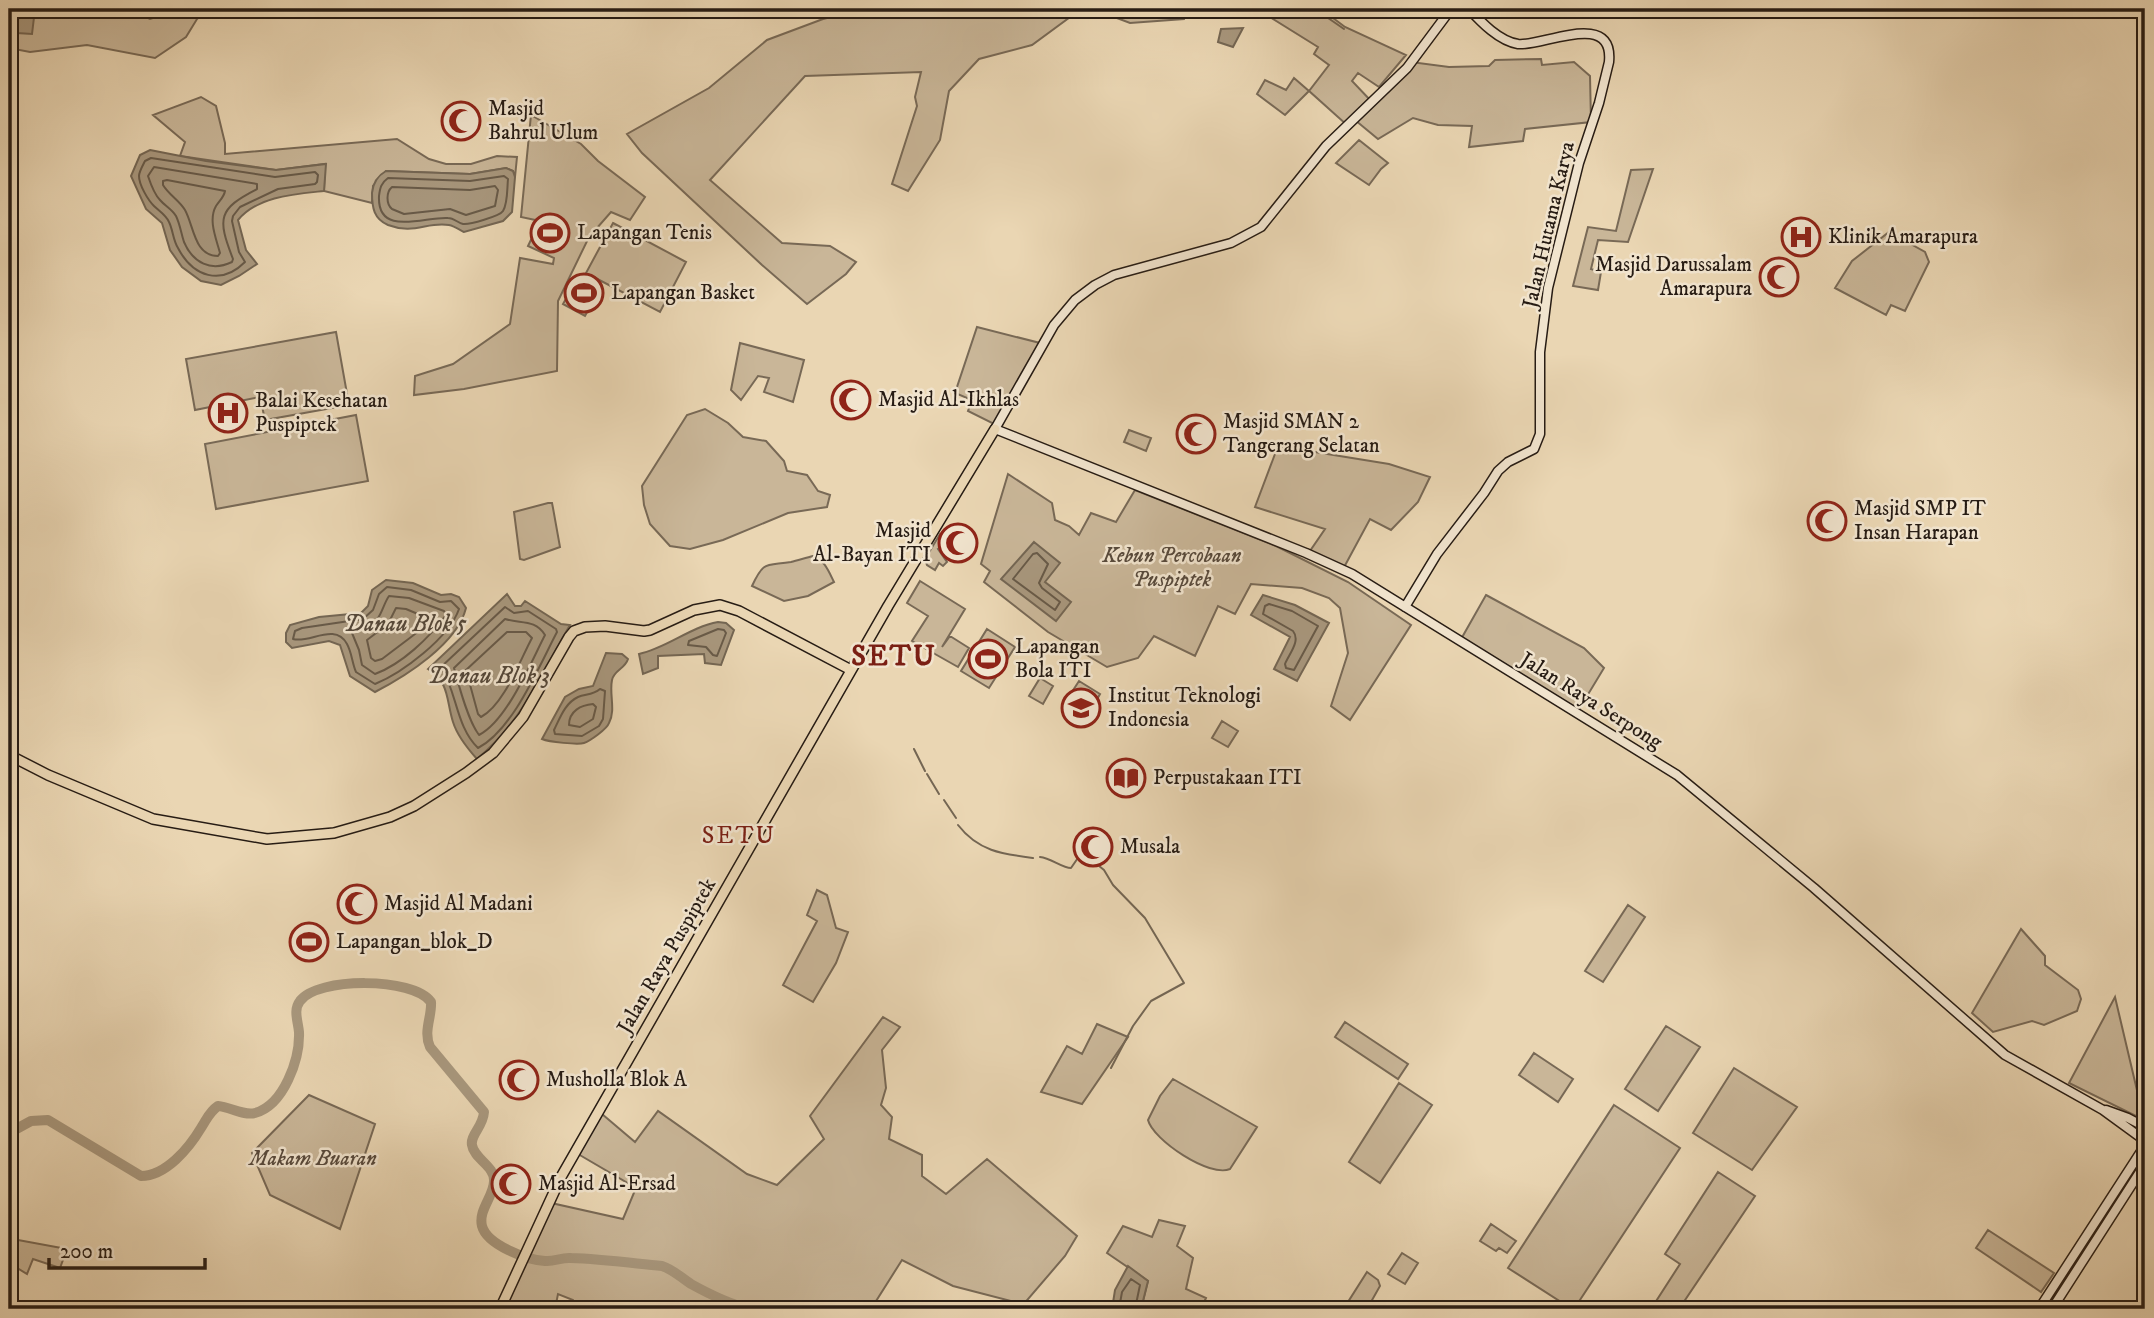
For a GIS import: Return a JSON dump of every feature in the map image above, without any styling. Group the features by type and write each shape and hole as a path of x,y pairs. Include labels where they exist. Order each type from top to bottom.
{"main road":[{"path":"995,429 1054,325 1075,300 1114,275 1231,243 1261,227 1326,146 1407,68 1451,9"},
{"name":"Jalan Hutama Karya","path":"1405,607 1437,554 1498,471 1508,462 1534,449 1538,443 1541,420 1540,352 1550,276 1579,163 1601,96 1609,55 1602,39 1588,34 1562,35 1530,44 1515,44 1493,32 1469,9"},
{"name":"Jalan Raya Serpong","path":"995,429 1306,553 1352,574 1677,775 1814,888 2005,1055 2143,1132"},
{"name":"Jalan Raya Puspiptek","path":"500,1309 561,1177 851,670 995,429"},
{"path":"9,755 48,775 152,819 267,839 300,838 334,833 390,817 414,806 478,764 502,744 523,717 569,637 579,628 605,626 644,631 704,607 728,606 851,670"},
{"path":"2039,1309 2144,1151 2139,1144 2143,1132"},
{"path":"2052,1309 2145,1164"}],"green space":[{"path":"9,9 103,9 135,12 150,19 166,14 170,9 207,9 186,37 155,58 87,45 30,52 9,48"},
{"path":"1013,9 1081,9 1032,45 979,59 949,91 940,140 908,191 892,184 917,106 915,97 921,72 805,76 710,180 782,243 830,246 856,262 846,274 807,304 642,153 627,134 709,88 767,40 823,19 859,10 988,17 1008,13"},
{"path":"1093,9 1187,9 1184,19 1130,23"},
{"path":"1257,9 1321,9 1345,27 1406,55 1379,87 1358,73 1352,81 1372,102 1411,62 1449,67 1489,66 1495,60 1541,59 1542,65 1574,62 1590,76 1591,122 1525,129 1523,141 1469,147 1472,126 1438,125 1413,118 1378,139 1355,120 1348,126 1309,91 1329,65 1314,54 1318,47"},
{"path":"1294,78 1309,91 1285,115 1257,94 1265,80 1286,90"},
{"path":"201,97 216,106 225,154 397,139 429,159 446,164 471,164 497,156 517,157 515,177 513,171 506,168 470,174 386,171 373,186 372,203 324,191 325,164 276,170 180,156 185,142 153,115"},
{"path":"531,115 581,144 598,161 645,197 630,220 611,212 589,237 558,301 557,371 464,389 414,395 415,376 453,364 510,324 520,258 553,264 554,258 528,246 540,221 521,217"},
{"path":"1359,140 1388,163 1369,185 1336,163"},
{"path":"1653,169 1628,242 1598,240 1591,269 1601,272 1598,290 1573,286 1588,227 1616,231 1631,170"},
{"path":"613,223 686,262 660,312 586,273"},
{"path":"1889,232 1925,252 1929,262 1905,311 1891,305 1886,315 1835,288 1852,261"},
{"name":"Lapangan Basket","path":"578,277 600,289 585,316 563,304"},
{"path":"977,327 1040,343 998,426 968,411 972,400 955,393"},
{"path":"336,332 349,405 265,420 260,397 195,410 186,359"},
{"path":"740,343 804,360 793,402 764,392 769,378 758,376 741,400 731,390"},
{"path":"705,409 728,423 743,437 766,441 784,461 787,471 807,475 818,491 830,495 827,507 788,513 723,540 690,549 670,546 650,524 642,486 687,415"},
{"path":"356,415 368,481 216,509 205,444"},
{"path":"1129,430 1151,438 1146,451 1124,442"},
{"path":"1278,446 1389,464 1430,477 1418,502 1391,530 1370,519 1342,571 1310,551 1325,529 1255,507"},
{"name":"Kebun Percobaan Puspiptek","path":"1008,474 1052,503 1055,520 1069,526 1079,535 1091,513 1116,522 1135,490 1276,546 1348,582 1411,625 1350,720 1331,706 1348,653 1340,608 1329,598 1302,588 1251,584 1235,614 1218,606 1195,656 1154,636 1138,658 1107,667 1048,632 984,582 990,571 981,564"},
{"path":"552,503 560,547 524,560 520,559 514,512"},
{"path":"940,534 950,540 938,549 947,562 943,566 939,563 935,570 927,565 925,559"},
{"path":"813,556 823,563 834,582 808,596 784,601 752,586 763,568 771,564"},
{"path":"920,581 965,609 942,647 950,636 969,648 958,667 912,641 928,616 907,603"},
{"path":"1486,595 1584,648 1604,668 1578,711 1460,641"},
{"name":"Lapangan Bola ITI","path":"987,629 1015,647 989,688 961,671"},
{"path":"1040,678 1053,686 1043,704 1029,696"},
{"path":"1079,681 1100,694 1092,708 1070,695"},
{"path":"1222,721 1238,731 1228,747 1212,738"},
{"path":"817,890 827,895 836,928 848,932 836,963 813,1002 783,985 817,921 807,915"},
{"path":"1628,905 1645,917 1603,982 1585,971"},
{"path":"2021,929 2045,956 2045,965 2078,990 2081,999 2077,1011 2044,1025 2032,1021 1993,1032 1972,1013"},
{"path":"2115,997 2144,1120 2069,1083"},
{"path":"883,1017 900,1027 882,1050 886,1088 881,1105 892,1117 889,1139 922,1155 922,1176 946,1194 987,1159 1077,1236 1065,1256 1022,1306 1026,1309 1012,1309 1011,1301 953,1286 902,1260 871,1309 577,1309 573,1300 558,1294 555,1309 503,1309 551,1203 623,1219 636,1188 578,1154 602,1114 635,1142 658,1111 747,1174 777,1185 824,1139 810,1116"},
{"path":"1345,1022 1408,1064 1398,1079 1335,1037"},
{"path":"1097,1024 1128,1037 1082,1104 1041,1092 1067,1046 1082,1054"},
{"path":"1666,1026 1700,1047 1658,1111 1625,1089"},
{"path":"1534,1053 1573,1079 1558,1102 1519,1075"},
{"path":"1734,1068 1797,1107 1752,1170 1693,1133"},
{"path":"1173,1079 1257,1127 1230,1169 1209,1168 1197,1163 1171,1147 1152,1128 1148,1120 1160,1096"},
{"path":"1399,1083 1432,1105 1380,1183 1349,1162"},
{"name":"Makam Buaran","path":"309,1095 375,1124 340,1229 270,1195 252,1153"},
{"path":"1614,1105 1680,1148 1572,1309 1508,1268"},
{"path":"1718,1172 1755,1196 1679,1309 1651,1309 1680,1264 1665,1254"},
{"path":"1159,1220 1185,1226 1177,1246 1193,1258 1186,1289 1206,1298 1201,1309 1141,1309 1148,1281 1107,1253 1123,1226 1152,1237"},
{"path":"1491,1224 1516,1241 1507,1253 1499,1248 1496,1251 1480,1241"},
{"path":"1988,1230 2054,1273 2041,1292 1976,1248"},
{"path":"18,1240 67,1249 60,1268 33,1259 27,1274 9,1263"},
{"path":"1402,1253 1418,1263 1405,1284 1388,1274"},
{"path":"1367,1272 1378,1280 1380,1286 1367,1309 1361,1309 1348,1302"}],"water":[{"path":"19,9 35,9 32,34 17,33"},
{"path":"1243,28 1233,47 1218,42 1221,29"},
{"path":"150,150 276,170 326,164 324,191 266,201 246,212 238,220 246,250 257,264 221,285 201,281 182,267 170,250 162,223 146,209 131,176 140,155"},
{"path":"506,168 513,171 515,177 512,212 503,221 464,232 441,224 406,229 383,223 373,208 373,186 386,171 470,174"},
{"path":"1034,542 1060,563 1045,582 1071,602 1056,621 1001,579"},
{"name":"Danau Blok 5","path":"386,580 413,583 441,595 451,594 459,597 466,608 461,621 441,646 429,658 401,677 375,692 350,676 340,645 329,641 292,648 286,642 290,625 319,617 361,613 368,606 372,590"},
{"name":"Danau Blok 3","path":"507,594 515,606 521,606 525,601 561,624 570,625 519,712 477,759 455,727 444,686 428,669"},
{"path":"1263,595 1295,605 1329,623 1297,681 1274,669 1290,637 1251,615"},
{"path":"718,622 726,623 734,630 721,665 705,663 704,654 658,656 658,668 643,674 639,654"},
{"path":"606,653 622,654 628,659 612,680 612,713 608,726 584,743 542,739 565,697 579,689 593,686"},
{"path":"1128,1266 1148,1281 1141,1309 1112,1309 1115,1290"}],"waterway":[{"path":"1315,9 1344,29"},
{"path":"914,749 925,771"},
{"path":"927,774 939,794"},
{"path":"944,800 956,818"},
{"path":"958,825 974,841 991,850 1033,858"},
{"path":"1040,857 1071,868 1082,852 1104,870 1113,885 1145,918 1184,983 1151,1001 1133,1026 1111,1068"},
{"path":"9,1133 31,1121 48,1120 141,1176 150,1175 176,1160 218,1106 251,1114 274,1101 288,1080 297,1055 298,1004 310,993 344,984 386,984 405,988 421,994 431,1002 427,1035 430,1047 484,1112 472,1145 493,1176 493,1187 481,1220 485,1233 491,1239 509,1250 537,1260 568,1258 662,1266 712,1295 750,1309"},
{"path":"813,1309 825,1309"}],"place":[{"name":"Masjid Bahrul Ulum","path":"461,121"},
{"name":"Lapangan Tenis","path":"550,233"},
{"name":"Klinik Amarapura","path":"1801,237"},
{"name":"Masjid Darussalam Amarapura","path":"1779,277"},
{"name":"Lapangan Basket","path":"584,293"},
{"name":"Masjid Al-Ikhlas","path":"851,400"},
{"name":"Balai Kesehatan Puspiptek","path":"228,413"},
{"name":"Masjid SMAN 2 Tangerang Selatan","path":"1196,434"},
{"name":"Masjid SMP IT Insan Harapan","path":"1827,521"},
{"name":"Masjid Al-Bayan ITI","path":"958,543"},
{"name":"Lapangan Bola ITI","path":"988,659"},
{"name":"Institut Teknologi Indonesia","path":"1081,708"},
{"name":"Perpustakaan ITI","path":"1126,778"},
{"name":"Musala","path":"1093,847"},
{"name":"Masjid Al Madani","path":"357,904"},
{"name":"Lapangan_blok_D","path":"309,942"},
{"name":"Musholla Blok A","path":"519,1080"},
{"name":"Masjid Al-Ersad","path":"511,1184"}],"district":[{"name":"SETU","path":"894,656"},
{"name":"SETU","path":"739,836"}]}
